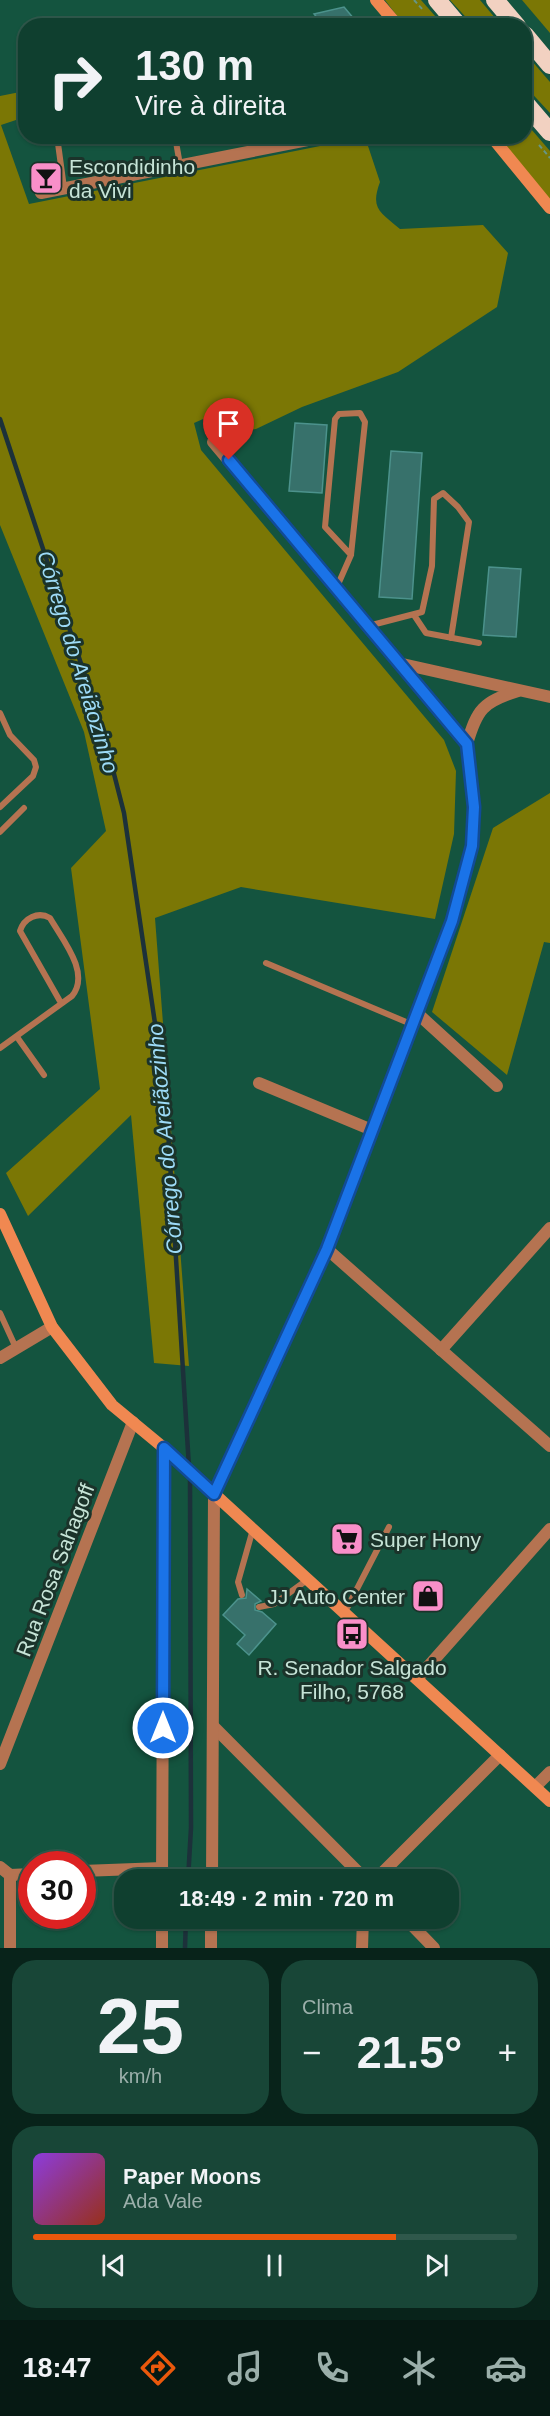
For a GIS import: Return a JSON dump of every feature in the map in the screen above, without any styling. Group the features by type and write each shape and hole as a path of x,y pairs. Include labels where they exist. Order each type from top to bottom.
{"highway":[{"path":"437,0 452,18"},
{"path":"495,0 510,18"},
{"path":"532,43 550,64"},
{"path":"532,111 550,132"}],"main road":[{"path":"376,0 391,18"},
{"path":"498,144 550,208"},
{"path":"0,1214 52,1327 112,1405 182,1464 550,1801"}],"street":[{"path":"41,193 180,165 259,144"},
{"path":"213,442 467,744"},
{"path":"398,663 550,697"},
{"path":"212,1869 214,1494 327,1249 452,921 472,846 474,807 467,744 475,718 494,698 520,691"},
{"path":"414,1019 497,1086"},
{"path":"259,1083 372,1130"},
{"path":"441,1350 550,1228"},
{"path":"327,1249 550,1446"},
{"path":"0,1358 52,1327"},
{"name":"Rua Rosa Sahagoff","path":"0,1764 133,1422"},
{"path":"162,1869 164,1448"},
{"path":"417,1678 550,1529"},
{"path":"214,1727 355,1869"},
{"path":"386,1869 500,1755"},
{"path":"535,1787 550,1772"},
{"path":"5,1871 10,1948"},
{"path":"96,1872 114,1873"},
{"path":"162,1929 162,1948"},
{"path":"211,1948 212,1929"},
{"path":"362,1948 363,1929"},
{"path":"416,1929 434,1948"}],"lane":[{"path":"58,144 64,188"},
{"path":"176,144 180,165"},
{"path":"336,589 351,555 365,422 360,413 339,414 334,419 325,527 351,555"},
{"path":"368,626 422,612 432,566 434,499 443,493 458,507 469,522 451,638"},
{"path":"414,615 426,633 479,643"},
{"path":"0,713 10,735 34,760 36,767 33,776 0,807"},
{"path":"0,832 24,808"},
{"path":"0,1048 17,1038 61,1003 78,989 80,979 75,963 50,918 44,914 35,915 21,925 20,931 61,1003"},
{"path":"266,963 414,1019"},
{"path":"17,1038 44,1075"},
{"path":"0,1316 16,1348"},
{"path":"345,1612 389,1527"},
{"path":"242,1594 238,1582 253,1529"},
{"path":"260,1607 274,1604 308,1579"}],"shaded area":[{"path":"385,0 421,0 437,18 399,18"},
{"path":"450,0 480,0 495,18 467,18"},
{"path":"522,0 550,0 550,33"},
{"path":"532,61 550,82 550,113 532,94"},
{"path":"18,92 18,119 1,125 29,204 330,144 367,144 380,182 376,198 377,204 382,214 400,229 483,225 508,253 497,307 398,372 302,407 256,429 230,433 210,416 194,423 201,450 444,740 456,771 454,834 435,919 241,887 155,918 189,1366 154,1363 131,1115 28,1216 6,1173 100,1089 71,868 106,831 84,732 0,525 0,96"},
{"path":"532,130 550,151 550,200 501,144 532,144"},
{"path":"550,793 550,943 544,942 507,1075 432,1012 493,828"}],"building":[{"path":"344,7 353,18 317,18 314,14"},
{"path":"295,423 327,425 322,493 289,491"},
{"path":"391,451 422,453 412,599 379,597"},
{"path":"489,567 521,569 516,637 483,635"},
{"path":"247,1589 261,1601 255,1604 255,1610 262,1612 276,1624 249,1655 237,1644 245,1635 223,1615 238,1599 246,1598"}],"waterway":[{"name":"Córrego do Areiãozinho","path":"0,419 102,727 124,813 166,1098 189,1467"},
{"name":"Córrego do Areiãozinho","path":"189,1869 191,1828 190,1476"},
{"name":"Córrego do Areiãozinho","path":"185,1948 186,1929"}],"place":[{"name":"Escondidinho da Vivi","path":"46,178"},
{"name":"Super Hony","path":"347,1539"},
{"name":"JJ Auto Center","path":"428,1596"},
{"name":"R. Senador Salgado Filho, 5768","path":"352,1634"}],"route":[{"path":"163,1728 164,1448 214,1494 327,1249 452,921 472,846 474,807 467,744 229,460"}]}
